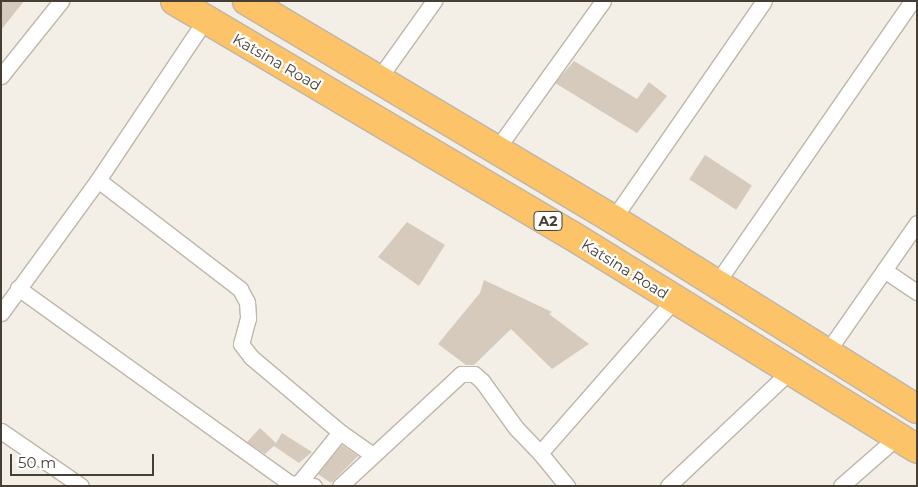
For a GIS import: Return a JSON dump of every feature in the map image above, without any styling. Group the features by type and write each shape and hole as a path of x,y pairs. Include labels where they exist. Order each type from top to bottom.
{"highway":[{"name":"Katsina Road","path":"175,1 571,235 789,372 907,443"},
{"name":"A2","path":"247,1 276,8 379,78 613,219 917,409"}],"street":[{"path":"1,76 61,1"},
{"path":"379,78 434,1"},
{"path":"496,150 603,1"},
{"path":"613,219 764,1"},
{"path":"716,284 912,1"},
{"path":"1,313 98,180 205,20"},
{"path":"98,180 240,289 247,302 248,318 241,344 252,357 340,432 372,454"},
{"path":"827,352 917,223"},
{"path":"884,270 917,292"},
{"path":"18,288 297,484 340,432"},
{"path":"540,453 674,300"},
{"path":"668,486 789,372"},
{"path":"340,486 372,454 461,374 474,374 567,486"},
{"path":"1,431 81,486"},
{"path":"841,486 907,443"}],"building":[{"path":"1,1 24,1 1,30"},
{"path":"574,61 637,99 649,82 667,96 637,133 555,83"},
{"path":"705,155 752,185 736,210 689,179"},
{"path":"407,222 445,245 419,286 378,257"},
{"path":"484,280 552,312 549,314 589,344 552,369 511,329 474,365 466,365 438,344 480,293"},
{"path":"260,428 276,443 282,433 312,452 299,463 274,446 265,454 247,442"},
{"path":"342,445 358,456 331,483 318,474"}]}
